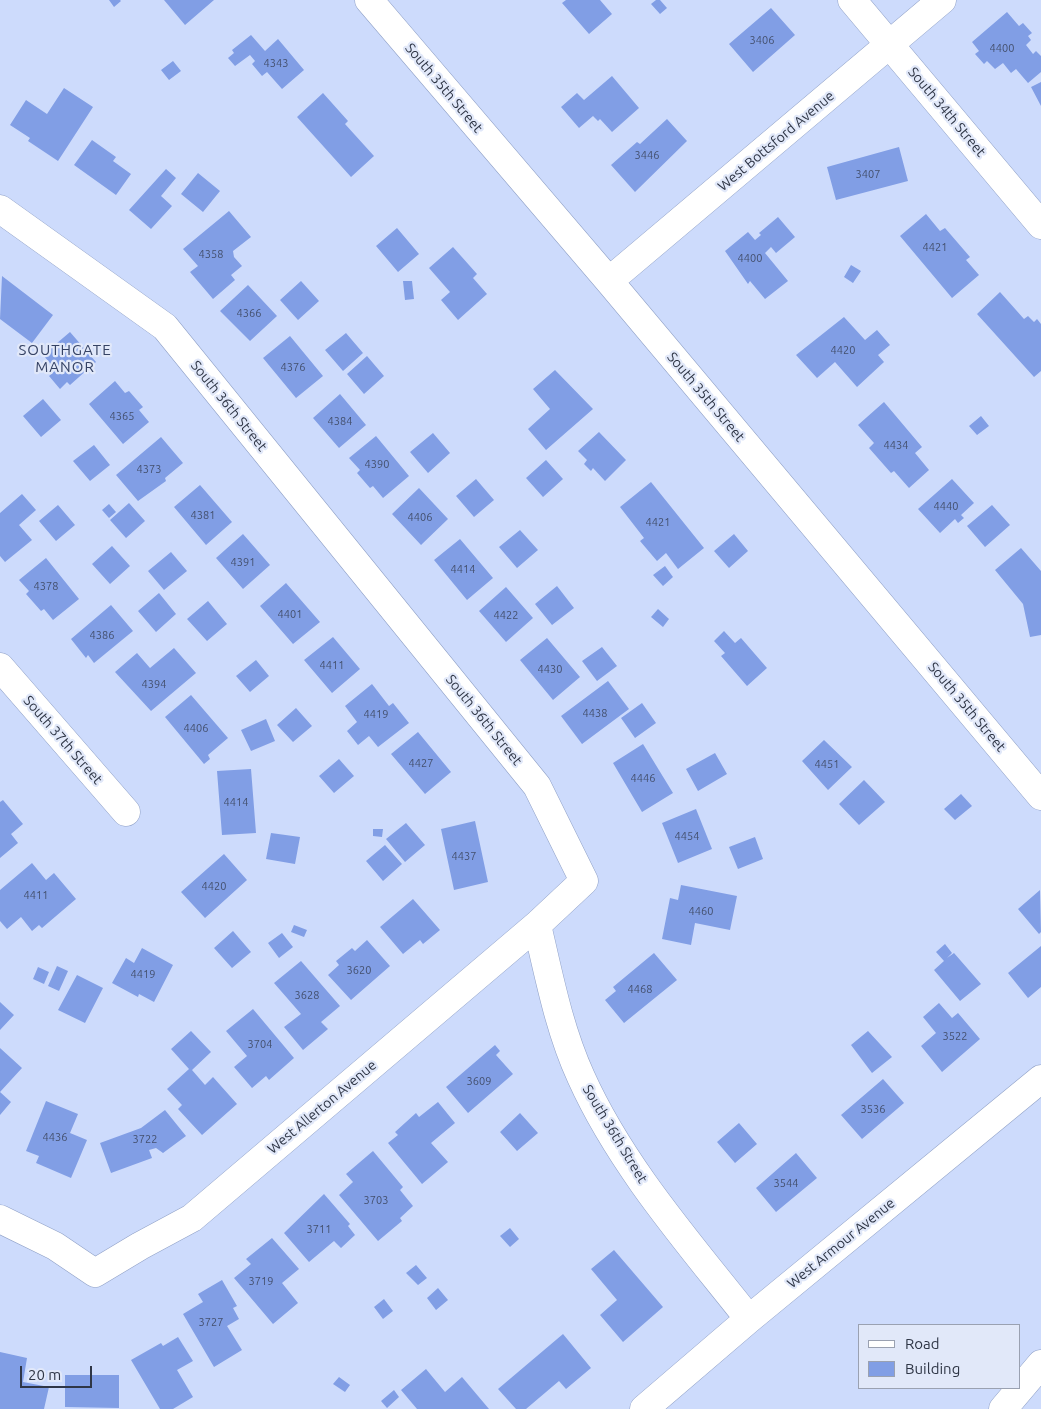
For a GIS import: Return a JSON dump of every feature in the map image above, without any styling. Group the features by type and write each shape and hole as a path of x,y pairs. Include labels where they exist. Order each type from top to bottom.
{"main road":[{"name":"South 35th Street","path":"369,0 609,281 1041,796"},
{"name":"South 34th Street","path":"852,0 1041,225"},
{"name":"West Bottsford Avenue","path":"609,281 942,0"},
{"name":"South 36th Street","path":"0,209 165,327 537,786 584,881 537,924 560,1021 580,1077 606,1125 651,1194 749,1319"},
{"name":"South 37th Street","path":"0,668 126,812"},
{"name":"West Allerton Avenue","path":"0,1219 56,1246 95,1273 192,1218 537,924"},
{"name":"West Armour Avenue","path":"644,1409 749,1319 1041,1079"},
{"path":"1021,1387 1041,1364"},
{"path":"1002,1409 1019,1389"}],"building":[{"path":"109,0 120,0 121,1 114,7"},
{"path":"164,0 214,0 185,25"},
{"path":"566,0 600,0 612,14 589,34 562,3"},
{"path":"656,0 660,0 667,8 660,14 651,4"},
{"path":"771,8 795,35 753,72 729,44"},
{"path":"1007,12 1019,26 1023,23 1032,33 1028,36 1031,40 1026,45 1033,54 1036,51 1041,56 1041,72 1028,83 1016,69 1011,73 1003,63 995,69 987,61 984,64 975,54 979,51 972,42"},
{"path":"251,35 265,51 278,39 304,70 282,89 267,72 262,76 252,64 255,61 250,55 235,66 228,58 234,53 232,50"},
{"path":"173,61 181,71 169,80 161,70"},
{"path":"612,76 639,108 612,132 600,119 598,121 593,116 579,128 561,107 577,93 584,100"},
{"path":"1041,82 1041,106 1031,87"},
{"path":"64,88 93,107 58,161 28,141 30,138 10,125 26,100 47,114"},
{"path":"323,93 348,121 345,124 374,156 351,177 297,117"},
{"path":"667,119 687,141 635,192 611,165 637,142 640,144"},
{"path":"92,140 116,157 113,161 131,174 116,195 74,165"},
{"path":"899,147 908,181 836,200 827,167"},
{"path":"166,169 176,178 161,196 172,206 151,229 129,210"},
{"path":"198,173 220,191 203,212 181,194"},
{"path":"229,211 251,237 233,251 234,257 242,266 231,275 235,280 213,299 190,272 198,266 183,249"},
{"path":"926,214 940,231 945,228 970,257 966,260 979,275 952,298 900,236"},
{"path":"778,217 795,237 776,253 771,247 765,253 788,281 765,299 750,281 748,284 725,251 748,232 755,240 761,235 759,233"},
{"path":"397,228 419,254 398,272 376,246"},
{"path":"453,247 477,274 473,278 487,294 458,320 441,300 450,292 429,268"},
{"path":"851,265 861,271 853,283 844,277"},
{"path":"2,276 53,315 32,343 0,319"},
{"path":"301,281 319,301 298,320 280,300"},
{"path":"403,281 412,281 414,299 405,300"},
{"path":"248,285 277,316 250,341 220,311"},
{"path":"1000,292 1024,319 1028,316 1034,322 1037,319 1041,324 1041,371 1034,377 977,314"},
{"path":"844,317 865,340 877,330 890,345 878,355 884,362 857,387 835,362 817,378 796,355"},
{"path":"70,332 96,362 70,385 67,382 60,389 49,376 56,370 43,355"},
{"path":"346,333 363,353 343,371 325,350"},
{"path":"290,336 323,376 296,398 263,358"},
{"path":"367,356 384,376 364,394 347,374"},
{"path":"555,370 593,409 546,450 528,429 550,409 533,389"},
{"path":"115,381 125,393 129,391 143,407 139,410 149,422 123,444 89,404"},
{"path":"340,394 366,425 339,448 313,418"},
{"path":"43,399 61,420 41,437 23,416"},
{"path":"884,402 922,447 915,453 929,470 909,488 894,471 891,473 869,448 874,443 858,425"},
{"path":"981,416 989,426 977,435 969,426"},
{"path":"599,432 626,460 605,481 593,468 591,471 584,464 587,460 578,451"},
{"path":"433,433 450,453 428,473 410,452"},
{"path":"376,436 409,476 383,498 373,486 370,488 357,473 360,470 349,458"},
{"path":"161,437 183,463 165,478 166,481 138,501 116,475"},
{"path":"94,445 110,465 90,481 73,461"},
{"path":"546,460 563,479 543,497 526,478"},
{"path":"476,479 494,500 474,517 456,496"},
{"path":"952,479 974,503 961,515 964,518 958,523 955,519 940,533 918,509"},
{"path":"651,482 704,548 678,569 666,553 657,561 640,541 644,538 620,507"},
{"path":"200,485 232,522 206,545 174,507"},
{"path":"419,488 448,519 421,545 392,514"},
{"path":"22,494 36,510 19,525 32,540 5,562 0,556 0,513"},
{"path":"129,503 145,521 126,538 110,520"},
{"path":"109,504 116,512 109,518 102,510"},
{"path":"58,505 75,525 56,541 39,521"},
{"path":"992,505 1010,525 985,547 967,526"},
{"path":"520,530 538,550 517,568 499,547"},
{"path":"243,534 270,565 243,589 216,558"},
{"path":"734,534 748,551 729,568 714,551"},
{"path":"460,539 493,578 467,600 434,560"},
{"path":"112,546 130,566 110,584 92,564"},
{"path":"1021,548 1041,571 1041,635 1030,637 1023,604 995,570"},
{"path":"171,552 187,571 164,590 148,571"},
{"path":"46,558 79,599 53,620 44,609 41,611 26,594 29,591 19,580"},
{"path":"665,566 673,577 663,586 653,575"},
{"path":"286,583 320,622 293,644 260,606"},
{"path":"557,586 574,608 552,625 535,604"},
{"path":"506,587 533,618 506,642 479,611"},
{"path":"159,593 176,614 156,632 138,611"},
{"path":"208,601 227,624 207,641 187,619"},
{"path":"111,605 133,631 94,663 88,655 86,658 71,639"},
{"path":"658,609 669,619 663,627 651,617"},
{"path":"724,631 735,643 741,638 767,668 747,686 721,656 725,653 714,641"},
{"path":"333,637 360,669 332,693 304,660"},
{"path":"547,638 580,677 553,700 520,660"},
{"path":"602,647 617,666 597,681 582,661"},
{"path":"174,648 196,673 151,711 115,672 137,653 150,668"},
{"path":"256,660 269,676 250,692 236,676"},
{"path":"608,681 629,709 582,744 561,716"},
{"path":"372,684 389,706 393,703 409,723 378,747 369,736 358,745 347,731 357,722 345,706"},
{"path":"191,695 228,738 208,755 210,759 204,764 165,717"},
{"path":"642,703 656,723 635,738 621,718"},
{"path":"296,708 312,726 293,742 277,725"},
{"path":"266,719 275,741 251,751 241,730"},
{"path":"418,732 451,772 425,794 391,754"},
{"path":"824,740 852,767 828,790 802,761"},
{"path":"643,744 673,793 642,812 613,763"},
{"path":"715,753 727,774 698,791 686,769"},
{"path":"339,759 354,776 334,793 319,776"},
{"path":"251,769 256,833 222,835 217,771"},
{"path":"864,780 885,802 859,825 839,804"},
{"path":"961,794 972,806 955,820 944,809"},
{"path":"3,800 23,824 11,834 18,843 0,858 0,802"},
{"path":"696,809 712,849 678,863 662,823"},
{"path":"475,821 488,882 454,890 441,829"},
{"path":"406,823 425,845 405,862 386,839"},
{"path":"373,829 383,829 382,837 373,836"},
{"path":"271,833 300,837 295,864 266,859"},
{"path":"755,837 763,859 738,869 729,847"},
{"path":"385,845 402,864 383,881 366,861"},
{"path":"224,854 247,880 205,918 181,892"},
{"path":"32,863 46,880 54,873 76,899 42,928 39,925 32,931 21,917 7,929 0,921 0,890"},
{"path":"681,885 737,896 730,930 695,923 691,945 662,939 670,898 678,900"},
{"path":"1040,890 1041,932 1039,934 1018,909"},
{"path":"413,899 440,930 423,944 420,940 403,954 380,927"},
{"path":"294,925 307,930 304,937 291,932"},
{"path":"233,931 251,952 232,968 214,948"},
{"path":"282,933 293,947 279,958 268,943"},
{"path":"367,940 390,966 351,1000 328,975 339,965 336,961 352,948 355,951"},
{"path":"945,944 952,953 947,958 954,953 981,984 960,1001 934,970 944,961 936,952"},
{"path":"1041,946 1041,987 1028,998 1008,973"},
{"path":"142,948 173,965 154,1002 139,994 138,997 112,983 126,958 134,963"},
{"path":"654,953 677,980 624,1023 605,1000 616,991 613,987"},
{"path":"301,961 340,1006 321,1022 328,1029 303,1050 284,1027 301,1014 274,983"},
{"path":"57,966 68,971 59,991 48,986"},
{"path":"38,967 49,972 44,984 33,979"},
{"path":"77,975 103,988 85,1023 58,1010"},
{"path":"0,1002 14,1015 0,1030"},
{"path":"939,1003 952,1018 958,1013 980,1039 942,1072 921,1046 936,1033 923,1017"},
{"path":"253,1009 294,1058 269,1080 266,1076 252,1088 234,1067 247,1056 226,1031"},
{"path":"191,1031 211,1052 192,1070 205,1085 213,1077 237,1104 202,1135 178,1109 182,1105 167,1089 189,1069 171,1049"},
{"path":"868,1031 892,1057 872,1073 851,1045"},
{"path":"495,1045 500,1051 496,1055 513,1074 468,1113 446,1087"},
{"path":"0,1048 22,1068 0,1092"},
{"path":"883,1079 904,1103 862,1139 841,1115"},
{"path":"0,1092 11,1102 0,1115"},
{"path":"46,1101 78,1114 70,1133 87,1140 71,1178 36,1163 39,1156 26,1151"},
{"path":"438,1102 455,1123 431,1143 448,1162 422,1184 388,1143 398,1135 395,1132 416,1113 419,1117"},
{"path":"165,1110 186,1136 163,1153 156,1148 149,1150 152,1158 111,1173 100,1143 141,1128"},
{"path":"520,1113 538,1133 517,1151 500,1132"},
{"path":"739,1123 757,1144 735,1163 717,1142"},
{"path":"373,1151 403,1187 400,1190 413,1206 400,1218 402,1221 378,1241 339,1195 353,1182 346,1174"},
{"path":"796,1153 817,1178 776,1212 756,1188"},
{"path":"324,1194 350,1224 348,1226 355,1235 341,1248 334,1241 309,1262 284,1233"},
{"path":"510,1228 519,1239 510,1247 500,1236"},
{"path":"272,1238 299,1269 282,1283 298,1303 273,1324 234,1278 251,1264 246,1259"},
{"path":"614,1250 663,1307 623,1342 600,1315 617,1300 591,1269"},
{"path":"416,1265 427,1278 418,1285 406,1273"},
{"path":"222,1280 237,1306 233,1308 239,1319 227,1326 242,1350 214,1367 183,1314 203,1302 198,1294"},
{"path":"438,1288 448,1300 436,1310 427,1298"},
{"path":"384,1299 393,1311 383,1319 374,1307"},
{"path":"563,1334 591,1368 566,1389 559,1381 526,1409 516,1409 498,1389"},
{"path":"178,1337 193,1361 177,1370 193,1397 173,1409 160,1409 131,1360 161,1343 163,1346"},
{"path":"0,1352 27,1358 23,1382 49,1387 44,1409 0,1409"},
{"path":"426,1369 445,1392 462,1377 489,1409 417,1409 401,1390"},
{"path":"65,1375 119,1375 119,1408 65,1407"},
{"path":"339,1377 350,1385 345,1392 333,1384"},
{"path":"394,1390 399,1397 387,1408 381,1401"}],"district":[{"name":"SOUTHGATE MANOR","path":"65,358"}]}
